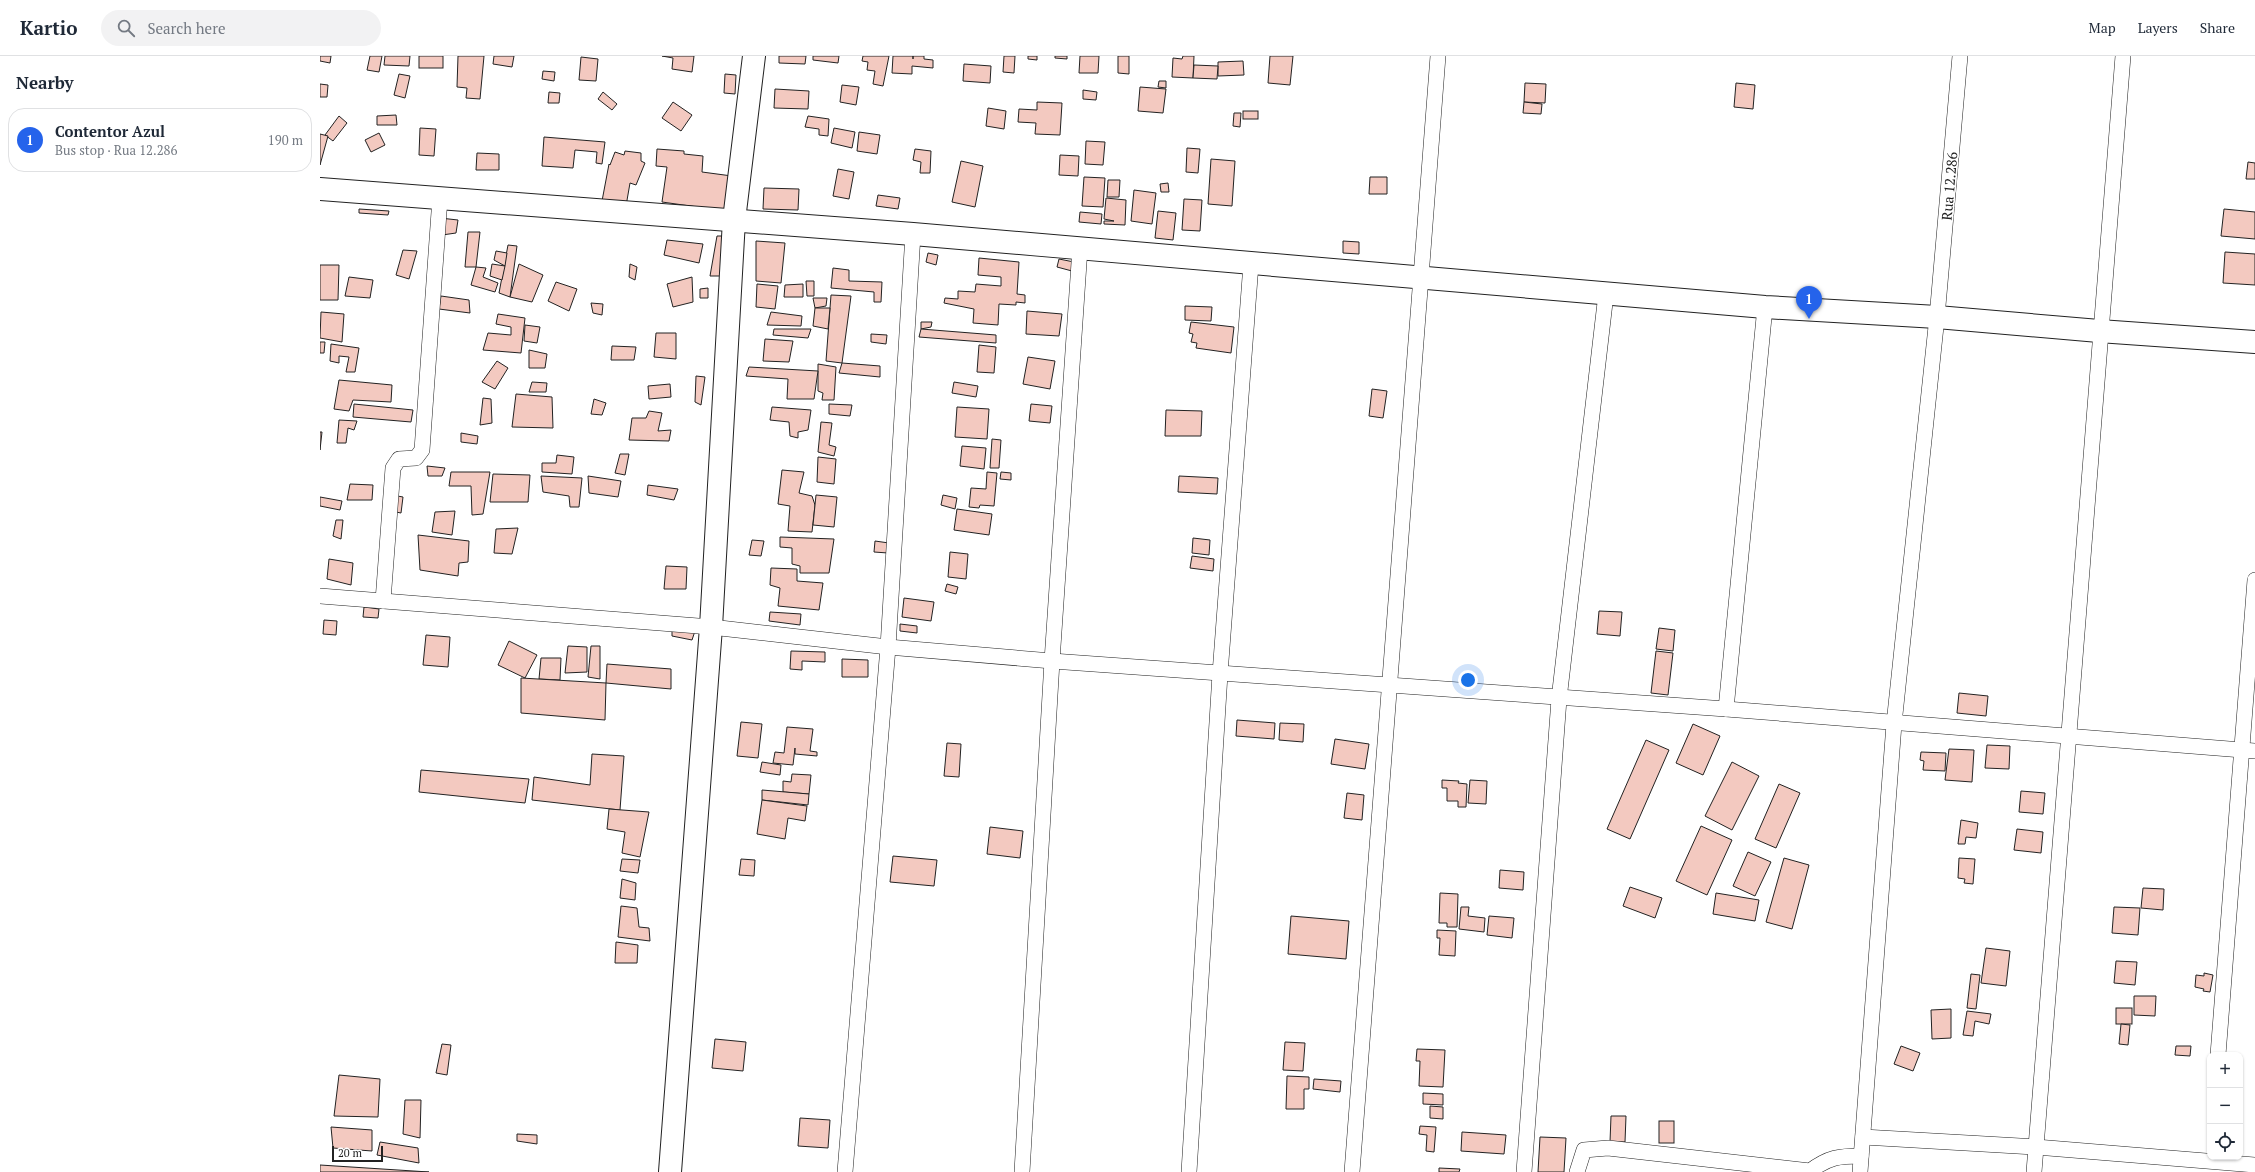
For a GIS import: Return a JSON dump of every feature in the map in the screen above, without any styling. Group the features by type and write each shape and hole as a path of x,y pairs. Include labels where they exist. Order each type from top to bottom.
{"street":[{"path":"670,1172 711,627 734,220 754,56"},
{"path":"1352,1172 1438,56"},
{"name":"Rua 12.286","path":"1860,1172 1894,724 1937,316 1960,56"},
{"path":"2034,1172 2067,736 2122,56"},
{"path":"320,189 913,234 1765,307 1937,316 2099,331 2255,342"},
{"path":"383,601 393,468 399,459 416,458 422,450 440,198"},
{"path":"845,1172 888,647 913,234"},
{"path":"1022,1172 1052,662 1080,248"},
{"path":"1189,1172 1220,674 1251,264"},
{"path":"1524,1172 1559,699 1606,294"},
{"path":"1726,709 1765,307"},
{"path":"2218,1052 2248,751 2255,580"},
{"path":"320,596 711,627 888,647 1052,662 1390,685 1559,699 1726,709 1894,724 2248,751"},
{"path":"1863,1137 2036,1147 2210,1163 2255,1165"},
{"path":"1577,1172 1584,1150 1608,1148 1810,1171 1825,1160 1842,1156 1861,1156"}],"building":[{"path":"320,56 331,56 330,63 320,61"},
{"path":"370,56 382,56 379,72 367,70"},
{"path":"385,56 410,56 409,66 384,65"},
{"path":"419,56 443,56 443,68 419,68"},
{"path":"458,56 484,56 480,99 466,98 467,88 457,87"},
{"path":"494,56 514,56 512,67 493,64"},
{"path":"662,56 694,56 692,72 672,69 673,58"},
{"path":"779,56 806,56 805,64 779,63"},
{"path":"813,56 839,56 838,63 813,60"},
{"path":"863,56 889,56 883,86 873,84 875,71 867,70 868,62 862,61"},
{"path":"893,56 924,56 924,59 933,60 933,68 912,66 912,74 892,73"},
{"path":"1004,56 1015,56 1014,73 1003,72"},
{"path":"1028,56 1037,56 1037,60 1028,59"},
{"path":"1055,56 1067,56 1067,59 1055,58"},
{"path":"1080,56 1099,56 1098,73 1079,73"},
{"path":"1118,56 1129,56 1129,74 1118,73"},
{"path":"1183,56 1194,56 1193,78 1172,77 1173,58 1182,59"},
{"path":"1270,56 1293,56 1290,85 1268,83"},
{"path":"581,57 598,59 596,81 579,80"},
{"path":"1243,61 1244,75 1218,76 1218,62"},
{"path":"964,64 991,66 990,83 963,81"},
{"path":"1194,65 1218,66 1217,79 1193,78"},
{"path":"543,71 555,72 554,81 542,79"},
{"path":"399,74 410,76 405,98 394,95"},
{"path":"725,74 736,75 735,94 724,93"},
{"path":"1159,81 1166,81 1166,88 1158,87"},
{"path":"1525,83 1546,84 1545,103 1524,102"},
{"path":"1736,83 1755,85 1753,109 1734,107"},
{"path":"320,84 328,85 327,97 320,97"},
{"path":"842,85 859,87 856,105 840,102"},
{"path":"1140,87 1166,89 1163,113 1138,111"},
{"path":"775,89 809,91 808,109 774,108"},
{"path":"1083,90 1097,92 1096,100 1083,99"},
{"path":"549,92 560,93 559,103 548,103"},
{"path":"603,92 617,104 612,110 598,99"},
{"path":"673,102 692,115 681,131 662,118"},
{"path":"1037,102 1062,103 1060,135 1035,134 1036,123 1018,122 1019,109 1037,110"},
{"path":"1524,102 1542,104 1541,114 1523,113"},
{"path":"988,108 1006,111 1004,129 986,126"},
{"path":"1243,111 1258,111 1258,119 1243,119"},
{"path":"1234,113 1241,113 1240,127 1233,126"},
{"path":"396,115 397,125 377,125 377,116"},
{"path":"339,116 347,123 333,141 325,135"},
{"path":"808,116 829,119 828,136 819,135 819,129 805,127"},
{"path":"420,128 436,129 434,156 419,155"},
{"path":"834,128 855,132 852,148 831,143"},
{"path":"859,132 880,135 877,154 857,151"},
{"path":"379,133 385,145 371,152 365,140"},
{"path":"320,134 328,136 320,165"},
{"path":"544,137 605,142 602,164 596,163 597,152 575,150 573,168 542,166"},
{"path":"1086,141 1105,142 1103,165 1085,164"},
{"path":"1187,148 1200,149 1198,173 1186,172"},
{"path":"657,149 684,151 684,154 703,156 702,172 732,176 726,211 662,202 667,167 656,166"},
{"path":"915,149 931,151 930,173 920,173 921,162 913,160"},
{"path":"625,151 641,153 641,161 645,163 636,185 630,183 626,206 602,201 609,164 610,165 615,152 624,155"},
{"path":"477,153 499,154 499,170 476,170"},
{"path":"1060,155 1079,156 1078,176 1059,175"},
{"path":"1211,159 1235,161 1232,206 1208,204"},
{"path":"961,161 983,166 975,207 952,202"},
{"path":"2248,162 2255,163 2255,179 2246,179"},
{"path":"838,169 854,172 849,199 833,196"},
{"path":"1084,177 1105,178 1103,207 1082,206"},
{"path":"1370,177 1387,177 1387,194 1369,194"},
{"path":"1108,180 1120,180 1119,197 1107,197"},
{"path":"1168,183 1169,192 1161,192 1160,184"},
{"path":"764,188 799,189 798,210 763,209"},
{"path":"1134,190 1156,193 1152,224 1131,221"},
{"path":"878,195 900,198 898,209 876,206"},
{"path":"1106,198 1126,200 1125,225 1104,224 1104,221 1114,221 1104,219"},
{"path":"1184,199 1202,200 1200,231 1182,230"},
{"path":"359,209 389,211 388,215 359,213"},
{"path":"2224,209 2255,212 2255,239 2221,236"},
{"path":"1158,211 1176,213 1173,240 1155,238"},
{"path":"1080,212 1102,214 1101,224 1079,222"},
{"path":"440,218 458,220 456,233 442,235"},
{"path":"468,232 480,232 476,267 465,267"},
{"path":"717,236 730,236 725,276 710,276"},
{"path":"667,240 703,244 699,263 664,255"},
{"path":"756,241 785,243 781,283 756,281"},
{"path":"1343,241 1359,242 1359,254 1343,253"},
{"path":"508,245 517,246 510,297 499,293"},
{"path":"403,250 417,251 409,279 396,275"},
{"path":"496,251 507,253 505,266 494,260"},
{"path":"2225,252 2255,254 2255,285 2223,283"},
{"path":"928,253 938,255 936,265 926,262"},
{"path":"979,258 1019,262 1017,294 1025,295 1025,303 1016,302 1016,305 999,304 998,325 973,323 974,309 944,303 945,298 958,299 958,291 975,292 976,284 1001,286 1001,277 978,275"},
{"path":"1059,259 1074,262 1072,271 1057,267"},
{"path":"492,264 505,266 502,280 490,276"},
{"path":"519,264 543,275 532,302 510,297"},
{"path":"630,264 637,267 635,280 629,277"},
{"path":"320,265 339,265 338,300 320,300"},
{"path":"476,267 486,268 483,277 498,283 495,292 471,285"},
{"path":"833,268 849,270 849,281 882,282 881,302 874,302 874,292 831,288"},
{"path":"349,277 373,280 370,298 345,296"},
{"path":"692,277 693,302 673,307 667,284"},
{"path":"806,281 814,281 814,296 807,296"},
{"path":"556,282 577,289 569,311 548,301"},
{"path":"757,284 778,286 775,309 756,307"},
{"path":"803,284 803,297 784,297 785,285"},
{"path":"708,288 708,298 700,298 700,289"},
{"path":"831,295 851,296 842,363 826,361"},
{"path":"441,296 469,300 470,313 439,309"},
{"path":"813,298 827,298 826,306 815,308"},
{"path":"591,303 603,304 602,315 593,313"},
{"path":"1185,306 1212,307 1211,321 1185,320"},
{"path":"815,308 830,308 828,329 813,326"},
{"path":"1027,311 1062,314 1059,336 1026,334"},
{"path":"321,312 344,314 342,342 320,338"},
{"path":"771,312 802,316 801,326 767,325"},
{"path":"498,314 525,318 521,353 483,350 488,333 511,335 511,327 496,324"},
{"path":"921,322 932,322 931,327 921,329"},
{"path":"1191,322 1234,327 1231,353 1196,348 1197,343 1191,342 1193,334 1189,333"},
{"path":"525,325 540,327 537,343 524,341"},
{"path":"774,329 811,329 808,338 773,335"},
{"path":"921,329 996,335 996,343 919,337"},
{"path":"656,333 676,333 676,359 654,357"},
{"path":"871,334 887,335 886,344 871,342"},
{"path":"765,339 793,341 789,362 763,361"},
{"path":"320,342 325,342 324,353 320,353"},
{"path":"331,344 359,348 355,372 346,372 349,357 339,356 339,363 330,361"},
{"path":"979,345 996,347 994,373 977,372"},
{"path":"612,346 636,347 634,360 611,360"},
{"path":"529,350 547,354 545,368 529,368"},
{"path":"1028,357 1055,361 1050,389 1023,384"},
{"path":"497,361 508,368 495,389 482,382"},
{"path":"842,363 880,366 880,377 839,373"},
{"path":"818,364 836,367 834,400 822,400 823,393 818,391"},
{"path":"749,367 818,371 814,399 787,399 788,379 746,376"},
{"path":"696,376 705,377 701,405 695,402"},
{"path":"339,380 392,385 391,402 353,400 349,411 334,409"},
{"path":"532,382 547,383 546,392 529,392"},
{"path":"954,382 978,386 976,397 952,393"},
{"path":"670,384 671,397 649,399 648,386"},
{"path":"1372,389 1387,391 1383,418 1369,416"},
{"path":"516,394 552,397 553,428 512,427"},
{"path":"483,398 491,399 492,423 480,425"},
{"path":"594,399 606,403 602,415 591,414"},
{"path":"354,404 413,410 411,422 353,417"},
{"path":"829,404 852,405 850,416 829,414"},
{"path":"1031,404 1052,406 1050,423 1029,421"},
{"path":"772,407 811,410 808,430 798,432 798,438 790,436 789,422 770,420"},
{"path":"957,407 989,409 987,439 955,437"},
{"path":"1166,410 1202,411 1201,436 1165,436"},
{"path":"649,411 662,413 658,431 671,430 669,441 629,440 632,418 646,418"},
{"path":"339,420 357,421 354,430 348,428 346,443 337,443"},
{"path":"821,422 832,423 829,445 836,447 834,456 818,452"},
{"path":"320,432 322,432 320,450"},
{"path":"461,433 478,436 477,444 461,442"},
{"path":"992,439 1001,440 999,468 990,468"},
{"path":"962,446 986,448 984,469 960,466"},
{"path":"620,454 629,454 625,475 615,473"},
{"path":"557,455 574,457 572,474 542,472 542,463 556,463"},
{"path":"818,457 836,459 834,484 817,482"},
{"path":"427,466 445,468 442,476 428,476"},
{"path":"782,470 804,472 799,493 812,496 815,505 812,532 788,531 790,506 778,504"},
{"path":"451,472 490,472 483,514 472,515 471,486 449,486"},
{"path":"987,472 997,473 994,506 980,505 979,508 969,507 971,488 986,489"},
{"path":"1001,472 1011,473 1011,480 1000,479"},
{"path":"493,474 530,475 528,502 490,502"},
{"path":"541,476 582,478 579,507 570,507 569,496 543,492"},
{"path":"588,476 621,481 618,497 589,493"},
{"path":"1179,476 1218,478 1217,494 1178,492"},
{"path":"350,484 373,485 372,500 347,500"},
{"path":"648,485 678,489 674,500 647,495"},
{"path":"392,495 403,497 401,513 391,511"},
{"path":"816,495 837,497 834,527 813,525"},
{"path":"943,495 957,498 955,509 941,505"},
{"path":"320,497 342,501 340,510 320,506"},
{"path":"957,509 992,514 989,535 954,530"},
{"path":"455,511 452,535 432,532 435,512"},
{"path":"336,520 343,520 341,539 333,536"},
{"path":"518,528 512,554 494,553 496,529"},
{"path":"418,535 469,541 468,562 459,563 458,576 420,570"},
{"path":"780,537 834,539 829,573 800,573 800,566 792,564 792,548 780,547"},
{"path":"1193,538 1210,540 1209,555 1192,553"},
{"path":"752,540 764,541 761,556 749,555"},
{"path":"875,541 889,543 888,553 874,552"},
{"path":"950,552 968,554 966,579 948,577"},
{"path":"1192,556 1214,559 1213,571 1190,568"},
{"path":"329,559 353,563 351,585 327,579"},
{"path":"666,566 687,567 686,589 664,589"},
{"path":"771,568 797,569 797,581 823,583 819,610 778,606 780,588 770,585"},
{"path":"947,584 958,587 956,594 945,591"},
{"path":"904,598 934,602 931,621 902,617"},
{"path":"364,607 379,609 378,618 363,617"},
{"path":"1599,611 1622,612 1620,636 1597,634"},
{"path":"770,612 801,614 800,625 769,621"},
{"path":"324,620 337,621 336,635 323,634"},
{"path":"900,624 917,626 917,633 900,631"},
{"path":"1659,628 1675,630 1673,651 1656,649"},
{"path":"672,629 695,631 692,640 672,636"},
{"path":"426,635 450,637 448,667 423,665"},
{"path":"509,641 537,655 525,678 498,665"},
{"path":"568,646 587,647 587,672 565,673"},
{"path":"591,646 600,646 600,679 588,677"},
{"path":"791,651 825,652 825,662 802,661 802,670 790,669"},
{"path":"1656,651 1673,653 1668,695 1651,693"},
{"path":"541,658 561,658 560,680 539,679"},
{"path":"842,659 868,660 868,677 842,677"},
{"path":"607,664 671,669 671,689 606,683"},
{"path":"521,678 606,683 605,720 521,713"},
{"path":"1959,693 1988,696 1986,716 1957,713"},
{"path":"1237,720 1275,723 1274,739 1236,736"},
{"path":"741,722 762,724 758,758 737,756"},
{"path":"1280,723 1304,724 1303,742 1279,740"},
{"path":"1693,724 1720,736 1703,775 1676,763"},
{"path":"787,727 813,729 810,751 817,752 817,756 795,754 795,748 793,765 773,763 775,752 784,753"},
{"path":"1335,739 1369,744 1365,769 1331,764"},
{"path":"1646,740 1669,750 1630,839 1607,829"},
{"path":"947,743 961,744 959,777 944,776"},
{"path":"1987,745 2010,746 2009,769 1985,768"},
{"path":"1949,749 1974,750 1972,782 1945,780"},
{"path":"1921,752 1946,753 1945,771 1923,770 1924,761 1920,760"},
{"path":"592,754 624,756 620,810 532,800 534,777 590,785"},
{"path":"762,762 781,765 780,775 760,772"},
{"path":"1732,762 1759,776 1732,830 1705,816"},
{"path":"421,770 529,779 525,803 419,792"},
{"path":"792,774 811,775 809,794 783,792 783,781 791,782"},
{"path":"1442,780 1459,781 1458,783 1467,784 1466,807 1458,807 1458,801 1447,801 1447,788 1442,788"},
{"path":"1470,780 1487,781 1486,804 1468,803"},
{"path":"1779,784 1800,793 1776,848 1755,839"},
{"path":"762,790 809,794 808,805 762,800"},
{"path":"2021,791 2045,793 2043,814 2019,812"},
{"path":"1347,793 1364,795 1362,820 1344,818"},
{"path":"762,800 807,806 805,821 788,818 785,839 757,834"},
{"path":"609,809 649,812 640,857 622,853 625,832 607,829"},
{"path":"1961,820 1978,823 1976,838 1966,837 1965,844 1958,844"},
{"path":"1701,826 1732,840 1707,895 1676,881"},
{"path":"990,827 1023,831 1020,858 987,854"},
{"path":"2017,829 2043,832 2041,853 2014,850"},
{"path":"1748,852 1771,862 1755,896 1733,886"},
{"path":"893,856 937,860 934,886 890,882"},
{"path":"1784,858 1809,865 1792,929 1766,922"},
{"path":"1959,858 1975,859 1973,884 1964,883 1965,879 1958,878"},
{"path":"622,859 640,860 638,873 620,871"},
{"path":"741,859 755,860 754,876 739,875"},
{"path":"1500,870 1524,872 1523,890 1499,888"},
{"path":"622,879 636,883 635,900 620,898"},
{"path":"1630,887 1662,898 1655,918 1623,906"},
{"path":"2143,888 2164,889 2163,910 2141,908"},
{"path":"1440,893 1458,894 1457,927 1447,927 1447,923 1439,923"},
{"path":"1716,893 1759,900 1755,921 1713,914"},
{"path":"621,906 637,908 639,927 649,928 650,941 618,937"},
{"path":"1461,907 1469,907 1468,916 1485,918 1484,932 1459,929"},
{"path":"2114,907 2140,908 2138,935 2112,933"},
{"path":"1291,916 1349,921 1346,959 1288,954"},
{"path":"1489,916 1514,918 1512,938 1487,935"},
{"path":"1437,930 1456,931 1455,956 1439,955 1440,938 1437,938"},
{"path":"616,942 638,945 637,963 615,963"},
{"path":"1986,948 2010,951 2006,986 1981,983"},
{"path":"2116,961 2137,962 2135,985 2114,983"},
{"path":"2204,973 2213,975 2210,992 2203,991 2204,989 2195,987 2196,975 2204,976"},
{"path":"1971,974 1980,975 1976,1009 1967,1008"},
{"path":"2134,996 2156,996 2155,1016 2134,1015"},
{"path":"2116,1008 2132,1008 2132,1024 2116,1024"},
{"path":"1951,1009 1951,1038 1932,1039 1931,1010"},
{"path":"1967,1011 1991,1014 1989,1024 1975,1021 1973,1036 1963,1035"},
{"path":"2121,1024 2130,1025 2128,1045 2119,1044"},
{"path":"715,1039 746,1042 743,1071 712,1068"},
{"path":"1285,1042 1305,1043 1303,1071 1283,1070"},
{"path":"442,1044 451,1045 447,1075 436,1073"},
{"path":"1901,1046 1920,1053 1913,1071 1894,1064"},
{"path":"2176,1046 2191,1046 2190,1056 2175,1055"},
{"path":"1417,1049 1445,1050 1443,1087 1419,1086 1420,1061 1416,1061"},
{"path":"339,1075 380,1079 378,1117 334,1116"},
{"path":"1287,1076 1309,1077 1309,1089 1304,1089 1304,1109 1286,1109"},
{"path":"1314,1079 1341,1081 1340,1092 1313,1089"},
{"path":"1423,1093 1443,1094 1443,1105 1423,1104"},
{"path":"405,1100 421,1100 420,1138 403,1134"},
{"path":"1430,1106 1443,1107 1443,1119 1430,1118"},
{"path":"1611,1116 1626,1116 1625,1142 1610,1142"},
{"path":"800,1118 830,1120 828,1148 798,1146"},
{"path":"1659,1121 1674,1121 1674,1143 1659,1143"},
{"path":"1420,1126 1436,1127 1434,1152 1426,1151 1427,1135 1419,1134"},
{"path":"331,1127 372,1130 372,1151 333,1148"},
{"path":"1462,1132 1506,1135 1504,1154 1461,1151"},
{"path":"517,1134 537,1135 537,1144 517,1141"},
{"path":"1540,1137 1566,1138 1564,1172 1538,1172"},
{"path":"380,1142 418,1148 419,1163 377,1155"},
{"path":"320,1165 429,1172 320,1172"},
{"path":"1439,1168 1460,1169 1459,1172 1439,1172"}],"place":[{"name":"Contentor Azul","path":"1809,319"}]}
